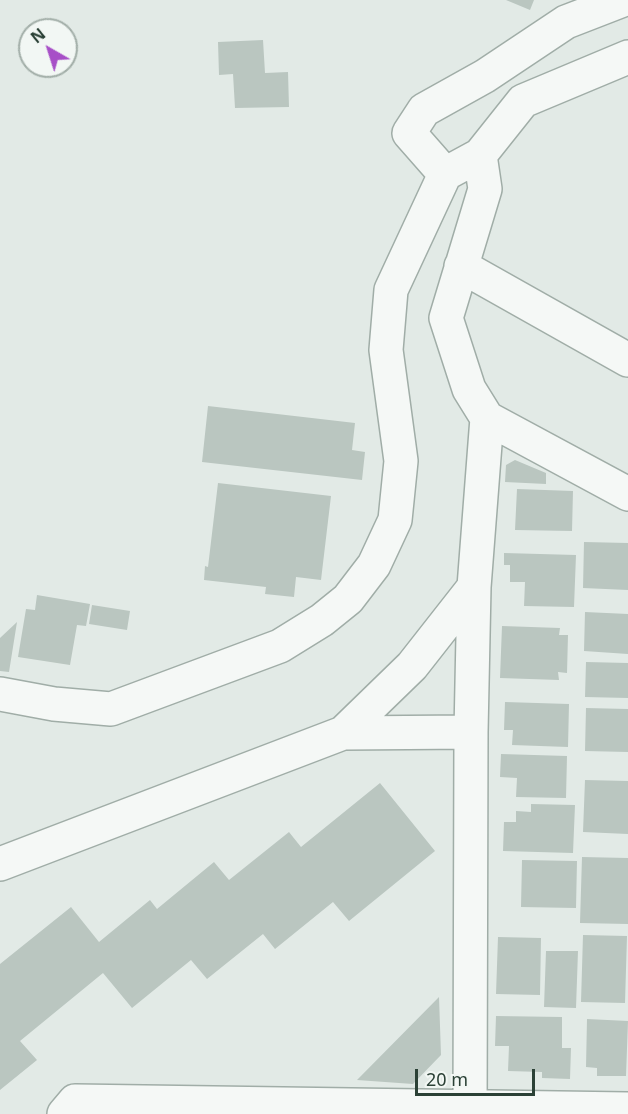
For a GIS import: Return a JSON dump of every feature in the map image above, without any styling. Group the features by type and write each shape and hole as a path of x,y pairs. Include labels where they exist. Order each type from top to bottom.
{"street":[{"path":"445,174 409,133 424,110 485,76 566,22 623,0"},
{"path":"0,694 54,704 111,709 280,646 322,620 348,599 374,565 395,520 401,461 386,350 391,290 445,174 480,155 523,101 628,57"},
{"path":"480,155 485,189 446,318 469,389 487,418 628,494"},
{"path":"462,266 628,360"},
{"path":"470,1110 471,732 474,587 487,418"},
{"path":"343,733 412,666 474,587"},
{"path":"0,864 343,733 471,732"},
{"path":"64,1114 75,1101 280,1109 628,1109"}],"building":[{"path":"506,0 534,0 530,10"},
{"path":"263,40 265,73 288,72 289,107 235,108 233,74 219,75 218,42"},
{"path":"208,406 355,423 352,450 365,452 362,480 202,462"},
{"path":"515,460 546,473 546,484 505,482 506,465"},
{"path":"218,483 331,496 321,580 296,577 294,597 265,594 266,587 204,580 205,566 208,567"},
{"path":"517,489 573,491 572,531 515,530"},
{"path":"584,542 628,543 628,590 583,588"},
{"path":"504,553 576,555 574,607 524,606 525,582 510,582 510,565 504,565"},
{"path":"37,595 90,604 86,626 77,625 70,665 18,657 26,609 35,610"},
{"path":"92,605 130,611 127,630 89,624"},
{"path":"585,612 628,614 628,654 584,651"},
{"path":"17,622 9,672 0,671 0,638"},
{"path":"502,626 560,628 559,635 568,635 567,673 558,672 559,680 500,678"},
{"path":"586,662 628,663 628,698 585,697"},
{"path":"505,702 569,704 568,747 512,745 513,730 504,730"},
{"path":"586,708 628,709 628,752 585,751"},
{"path":"501,754 567,756 566,798 516,797 517,778 500,777"},
{"path":"585,780 628,781 628,834 583,832"},
{"path":"380,783 435,851 349,921 333,902 275,949 263,934 207,979 191,960 132,1008 103,973 20,1041 37,1060 0,1090 0,964 71,907 99,942 150,900 157,909 214,862 229,880 289,832 301,847"},
{"path":"531,804 575,805 573,853 503,851 504,822 516,822 516,811 531,812"},
{"path":"582,857 628,858 628,924 580,923"},
{"path":"522,860 577,861 576,908 521,907"},
{"path":"583,935 627,936 625,1003 581,1002"},
{"path":"498,937 541,938 540,995 496,994"},
{"path":"546,951 578,951 576,1008 544,1007"},
{"path":"439,997 441,1055 413,1084 357,1080"},
{"path":"496,1016 562,1017 562,1048 571,1048 570,1079 542,1078 542,1072 508,1071 509,1046 495,1046"},
{"path":"587,1019 628,1021 626,1076 597,1076 597,1068 586,1067"}]}
